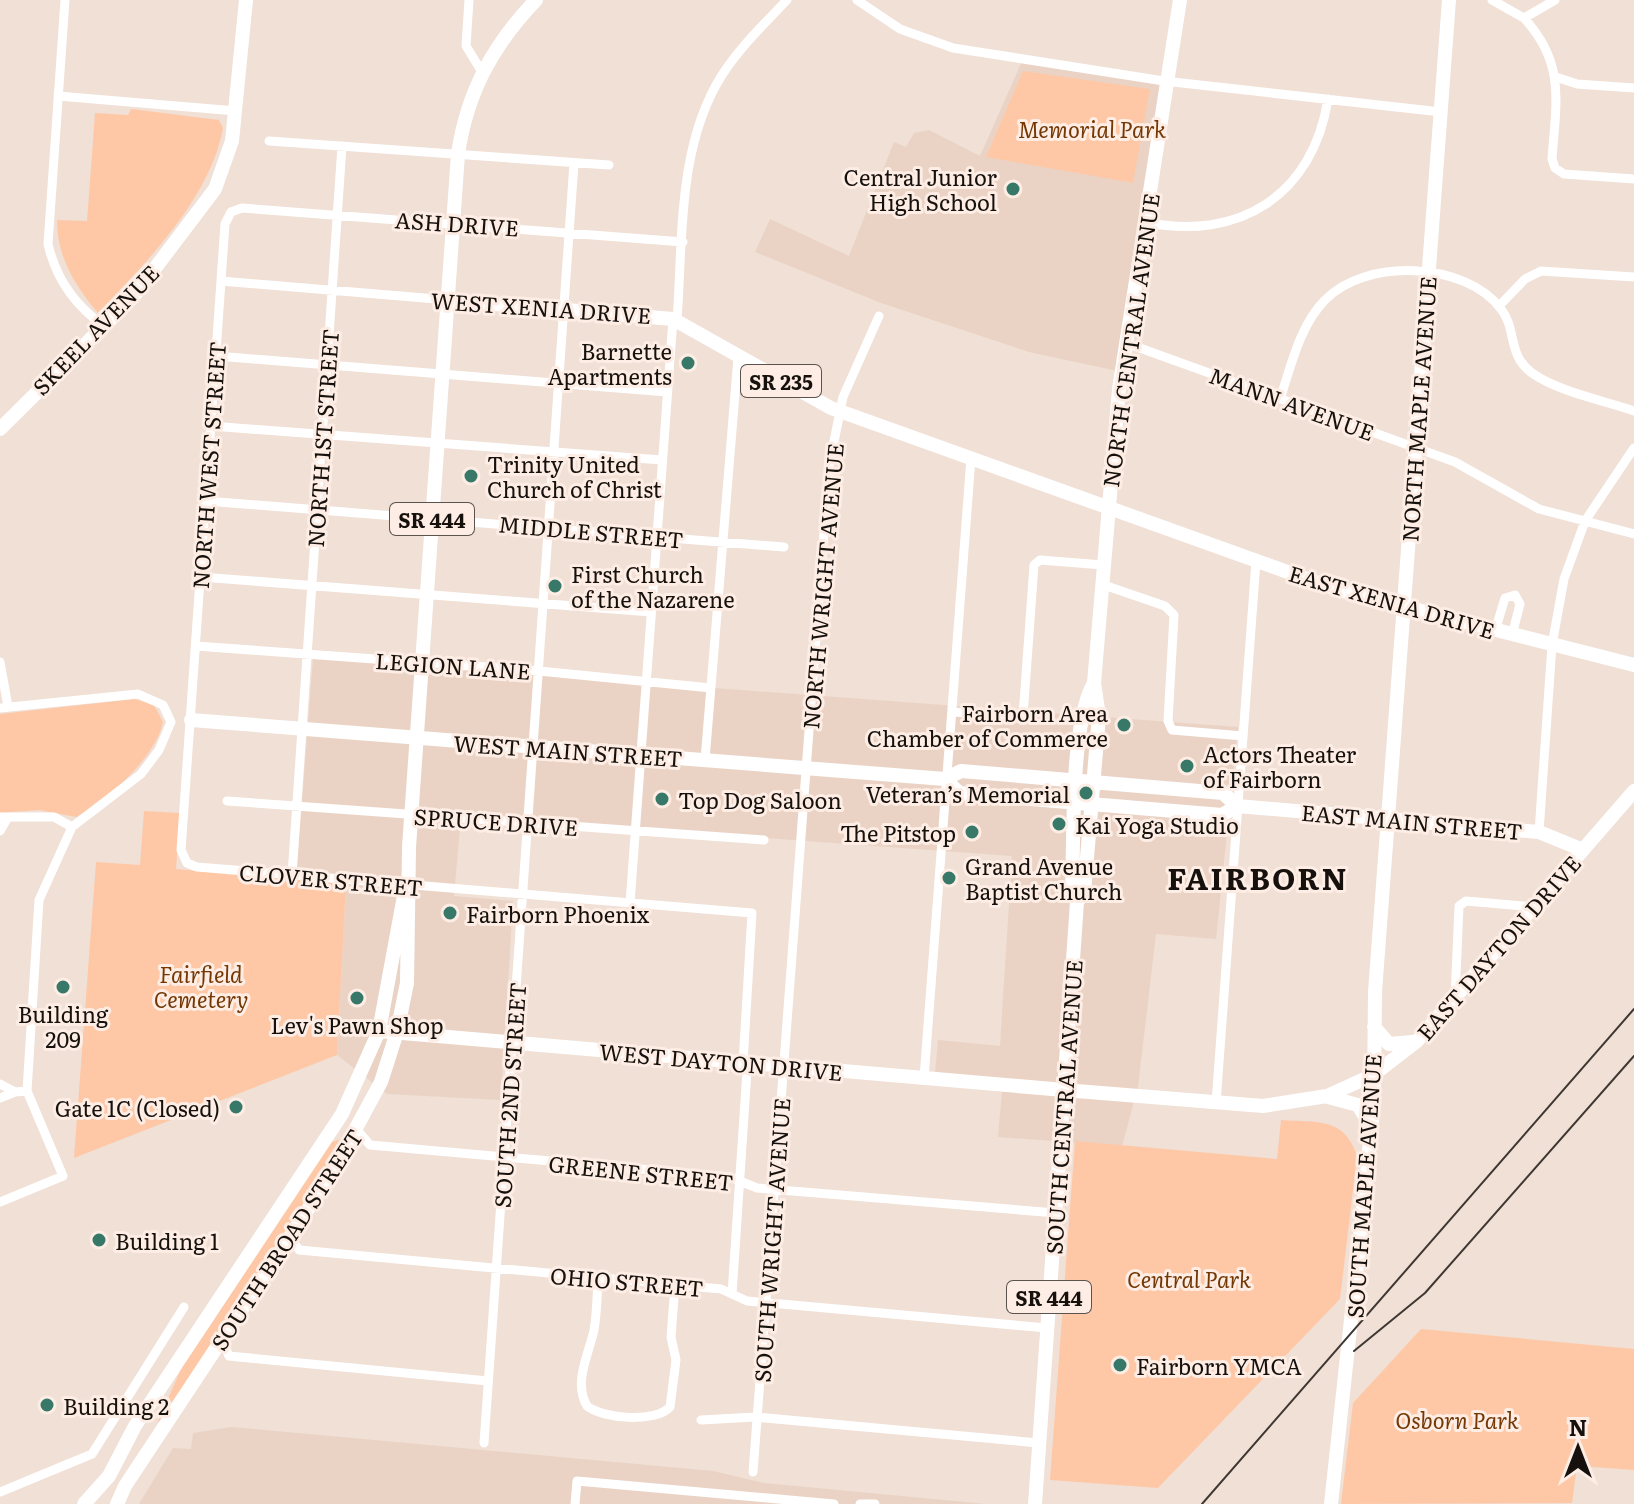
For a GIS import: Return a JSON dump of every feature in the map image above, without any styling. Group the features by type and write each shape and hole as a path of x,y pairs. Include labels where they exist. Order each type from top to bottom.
{"street":[{"path":"65,0 48,244 52,262 74,302 104,326"},
{"name":"SKEEL AVENUE","path":"0,429 134,296 215,189 230,154 246,0"},
{"path":"469,0 466,46 469,56 482,72"},
{"path":"448,300 458,154 468,108 482,72 507,31 536,0"},
{"path":"630,903 667,392 689,169 702,113 731,62 787,0"},
{"path":"857,0 900,29 939,44 1167,80 1441,112"},
{"name":"NORTH CENTRAL AVENUE","path":"1094,803 1099,716 1094,683 1126,343 1180,0"},
{"name":"NORTH MAPLE AVENUE","path":"1389,819 1449,0"},
{"path":"1492,0 1524,18 1543,42 1556,77 1552,159 1555,168 1564,174 1634,179"},
{"path":"1524,18 1555,0"},
{"path":"1556,77 1577,84 1634,88"},
{"path":"58,96 236,111"},
{"path":"1145,222 1177,228 1210,226 1240,218 1266,204 1289,186 1307,161 1321,132 1328,99"},
{"path":"269,141 609,165"},
{"name":"NORTH 1ST STREET","path":"292,875 342,146"},
{"name":"SOUTH 2ND STREET","path":"484,1443 574,163"},
{"name":"ASH DRIVE","path":"231,212 242,208 453,222 683,242"},
{"name":"NORTH WEST STREET","path":"197,867 187,863 181,850 225,224 231,212"},
{"path":"1499,306 1525,279 1541,271 1634,277"},
{"path":"1280,399 1306,326 1331,294 1372,273 1429,273 1457,278 1499,306 1514,352 1531,372 1634,411"},
{"name":"WEST XENIA DRIVE","path":"221,281 564,308 675,320 840,411 1109,508"},
{"name":"SR 444","path":"417,738 448,300"},
{"name":"NORTH WRIGHT AVENUE","path":"807,768 829,466 840,411 879,316"},
{"name":"MANN AVENUE","path":"1126,343 1415,447 1475,471 1521,501 1634,534"},
{"path":"216,356 667,392"},
{"path":"705,760 738,357"},
{"path":"211,426 662,460"},
{"path":"1539,832 1552,645 1564,579 1585,521 1634,448"},
{"path":"924,1078 971,458"},
{"name":"MIDDLE STREET","path":"206,501 784,547"},
{"name":"EAST XENIA DRIVE","path":"1109,508 1335,589 1634,665"},
{"path":"952,712 1023,716 1034,565 1040,560 1103,565"},
{"path":"1216,1103 1256,561"},
{"path":"201,577 651,612"},
{"path":"1101,584 1165,606 1174,615 1168,721 1172,730 1243,736"},
{"path":"1495,631 1505,598 1515,595 1520,604 1512,635"},
{"name":"LEGION LANE","path":"196,646 539,671 711,688"},
{"path":"0,662 4,707 138,694 155,699 169,715 169,730 148,767 98,810 72,827 39,900 27,1091 63,1176 0,1202"},
{"name":"NORTH CENTRAL AVENUE","path":"1077,801 1083,714 1094,683"},
{"name":"WEST MAIN STREET","path":"191,720 945,779 961,771 1078,780"},
{"name":"SOUTH BROAD STREET","path":"117,1504 125,1486 290,1237 357,1130 376,1092 397,1032 407,983 406,885 417,738"},
{"name":"SOUTH WRIGHT AVENUE","path":"753,1472 807,768"},
{"name":"WEST MAIN STREET","path":"945,779 959,793 1077,801"},
{"name":"EAST MAIN STREET","path":"1078,780 1223,793 1237,806"},
{"name":"EAST DAYTON DRIVE","path":"1064,1090 1263,1106 1327,1096 1373,1075 1417,1041 1634,791"},
{"name":"SPRUCE DRIVE","path":"227,801 764,840"},
{"name":"EAST MAIN STREET","path":"1077,801 1222,815 1237,806 1539,832 1583,850"},
{"name":"SOUTH CENTRAL AVENUE","path":"1035,1504 1077,902 1072,893 1077,801"},
{"name":"SOUTH CENTRAL AVENUE","path":"1077,902 1084,893 1094,803"},
{"path":"0,831 4,817 54,817 72,827"},
{"name":"SOUTH MAPLE AVENUE","path":"1331,1504 1360,1255 1371,1127 1374,1027 1389,819"},
{"name":"CLOVER STREET","path":"197,867 752,913 743,1063"},
{"name":"SOUTH BROAD STREET","path":"84,1504 109,1476 135,1426 326,1139 357,1085 379,1031 406,885"},
{"path":"1455,998 1459,906 1466,901 1534,907"},
{"path":"1374,1027 1389,1044 1417,1041"},
{"name":"WEST DAYTON DRIVE","path":"379,1031 1064,1090"},
{"path":"370,1051 376,1092"},
{"path":"732,1294 747,1071 743,1063"},
{"path":"0,1084 15,1092"},
{"path":"0,1098 27,1091"},
{"path":"1327,1096 1362,1108 1371,1127"},
{"name":"GREENE STREET","path":"357,1130 370,1145 740,1180 753,1187 1056,1213"},
{"name":"OHIO STREET","path":"290,1237 299,1250 721,1289 742,1300 766,1303 1047,1328"},
{"path":"598,1278 582,1397 595,1411 631,1415 659,1416 672,1403 675,1285"},
{"path":"0,1492 92,1454 184,1307"},
{"path":"222,1340 229,1356 488,1381"},
{"path":"701,1420 721,1421 735,1416 1039,1443"},
{"path":"575,1504 577,1481 834,1504"},
{"path":"860,1504 875,1504"}],"shaded area":[{"name":"Central Junior High School","path":"1023,59 1167,80 1122,372 1029,352 881,303 755,252 770,219 849,256 894,142 906,147 914,133 929,130 980,156"},
{"path":"313,658 1238,727 1216,939 1156,934 1138,1087 1122,1146 998,1137 1002,1091 934,1083 938,1040 1000,1046 1012,856 461,816 454,896 513,901 501,1100 387,1094 337,1055 346,885 296,880"},
{"path":"232,1427 713,1471 764,1483 986,1504 139,1504 173,1448 191,1449 193,1433"}],"green space":[{"name":"Memorial Park","path":"1023,71 1150,89 1133,183 986,157"},
{"path":"131,109 219,120 223,128 216,154 191,204 155,251 98,313 64,259 57,220 87,221 95,113 128,115"},
{"path":"134,699 154,705 163,722 159,735 141,763 115,789 76,817 39,810 0,813 0,714"},
{"name":"Fairfield Cemetery","path":"144,811 180,813 176,869 346,884 337,1055 74,1158 96,862 140,865"},
{"name":"Central Park","path":"1281,1120 1317,1122 1337,1128 1345,1134 1357,1156 1340,1299 1158,1488 1050,1480 1075,1141 1277,1159"},
{"path":"344,1138 311,1195 161,1423 158,1421 182,1367 332,1142"},
{"name":"Osborn Park","path":"1421,1329 1634,1349 1634,1470 1577,1466 1572,1503 1341,1504 1353,1403"}],"railway":[{"path":"1202,1504 1634,1009"},
{"path":"1354,1351 1425,1293 1634,1056"}],"place":[{"name":"Central Junior High School","path":"1013,189"},
{"name":"Barnette Apartments","path":"688,363"},
{"name":"Trinity United Church of Christ","path":"471,476"},
{"name":"First Church of the Nazarene","path":"555,586"},
{"name":"Fairborn Area Chamber of Commerce","path":"1124,725"},
{"name":"Actors Theater of Fairborn","path":"1187,766"},
{"name":"Veteran’s Memorial","path":"1086,793"},
{"name":"Top Dog Saloon","path":"662,799"},
{"name":"Kai Yoga Studio","path":"1059,824"},
{"name":"The Pitstop","path":"972,832"},
{"name":"Grand Avenue Baptist Church","path":"949,878"},
{"name":"Fairborn Phoenix","path":"450,913"},
{"name":"Building 209","path":"63,987"},
{"name":"Lev's Pawn Shop","path":"357,998"},
{"name":"Gate 1C (Closed)","path":"236,1107"},
{"name":"Building 1","path":"99,1240"},
{"name":"Fairborn YMCA","path":"1120,1365"},
{"name":"Building 2","path":"47,1405"}],"district":[{"name":"FAIRBORN","path":"1258,877"}]}
